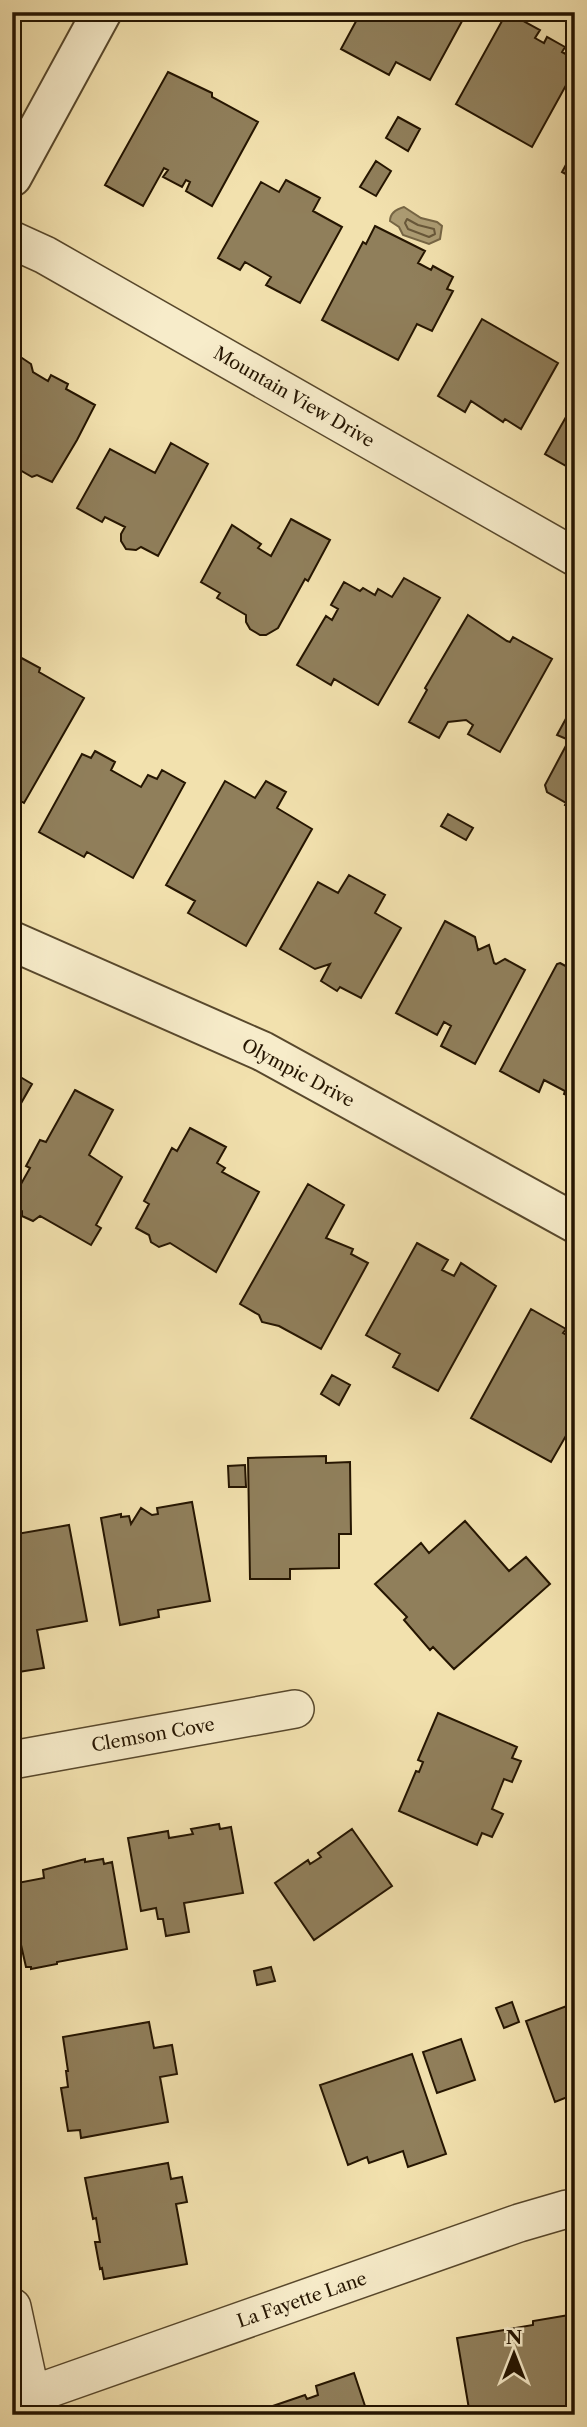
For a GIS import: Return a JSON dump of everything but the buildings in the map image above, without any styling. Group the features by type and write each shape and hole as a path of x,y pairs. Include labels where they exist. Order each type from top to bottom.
{"street":[{"path":"12,177 102,12"},
{"name":"Mountain View Drive","path":"12,240 45,255 575,557"},
{"name":"Olympic Drive","path":"12,941 262,1052 575,1223"},
{"name":"Clemson Cove","path":"12,1760 295,1709"},
{"name":"La Fayette Lane","path":"34,2405 519,2223 575,2208"},
{"path":"12,2307 34,2405"}],"water":[{"path":"404,207 421,218 442,226 440,239 429,244 403,235 399,227 390,221 394,212"}]}
